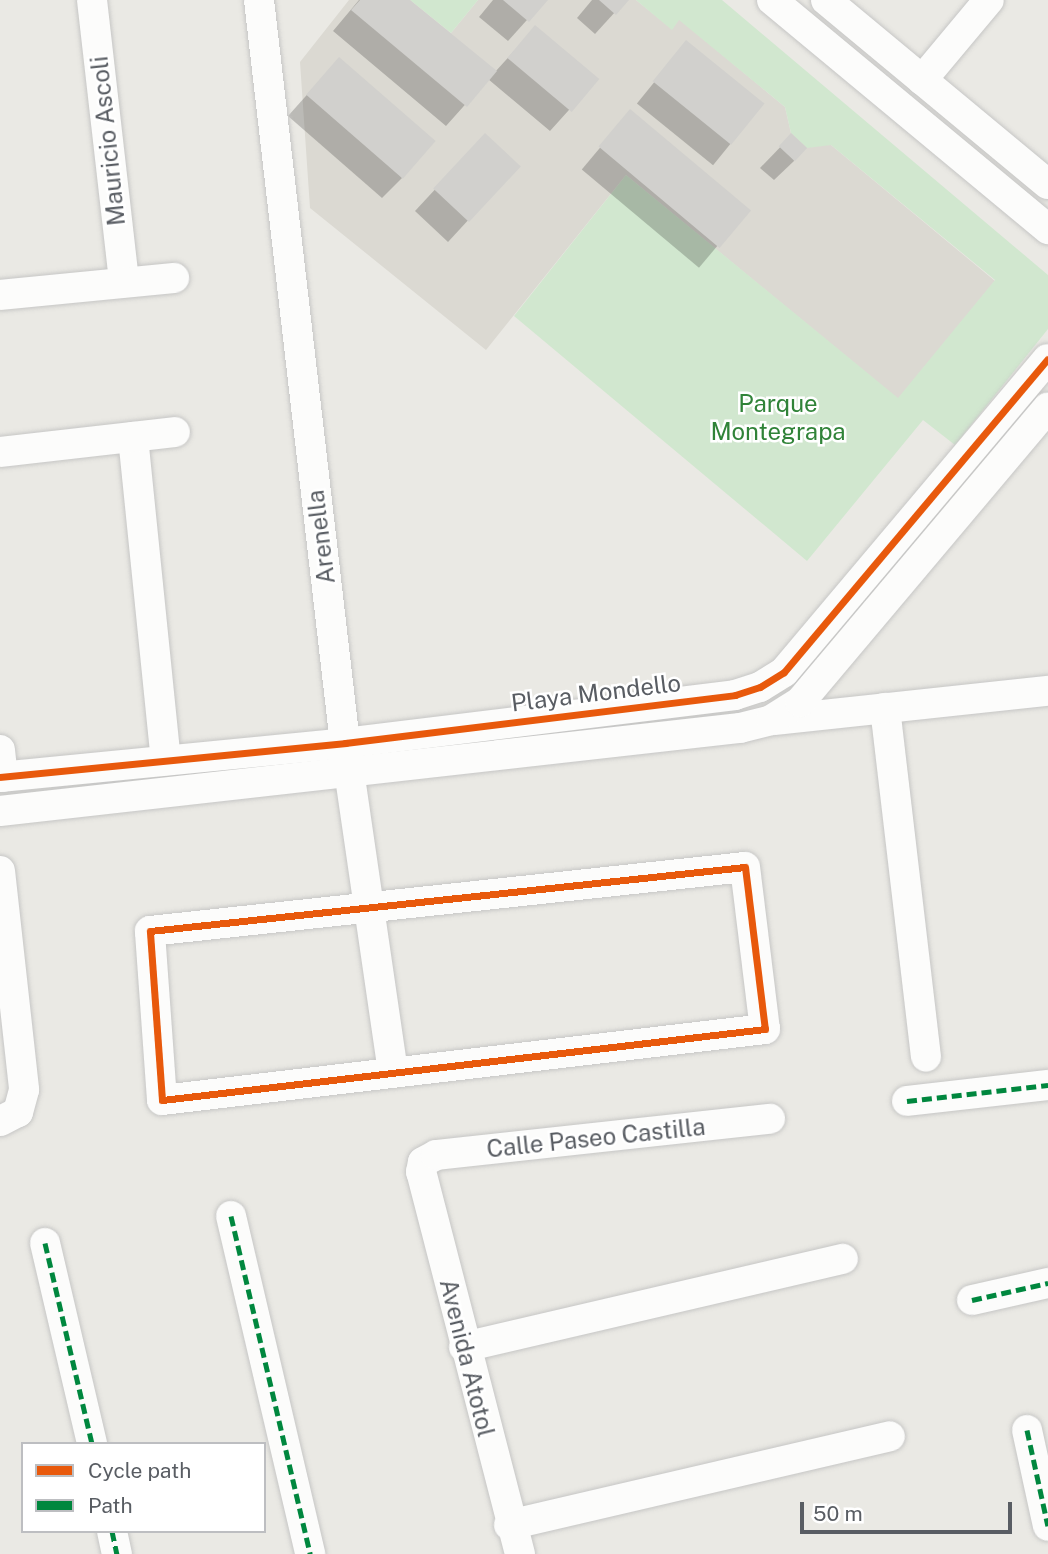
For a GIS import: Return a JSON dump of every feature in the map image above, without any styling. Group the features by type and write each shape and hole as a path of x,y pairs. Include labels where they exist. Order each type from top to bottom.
{"street":[{"name":"Mauricio Ascoli","path":"92,0 124,282"},
{"name":"Arenella","path":"259,0 347,758 371,904 393,1073"},
{"path":"774,0 1048,229"},
{"path":"826,0 1048,184"},
{"path":"922,80 989,0"},
{"path":"0,295 174,278"},
{"name":"Playa Mondello","path":"0,811 735,695 761,687 784,672 1048,359"},
{"name":"Playa Mondello","path":"1,768 166,760 347,758 740,728 771,720 800,702 1048,408"},
{"path":"0,452 176,432"},
{"path":"133,438 166,760"},
{"path":"898,537 922,557"},
{"path":"771,720 1048,691"},
{"path":"885,708 926,1057"},
{"path":"745,867 765,1029 162,1100 150,930 371,904 745,867"},
{"path":"0,872 24,1090 18,1112 0,1121"},
{"path":"907,1101 1048,1085"},
{"name":"Calle Paseo Castilla","path":"423,1162 436,1155 770,1119"},
{"name":"Avenida Atotol","path":"423,1162 421,1172 464,1347 509,1525 520,1554"},
{"path":"232,1216 310,1554"},
{"path":"45,1243 92,1442"},
{"path":"464,1347 843,1259"},
{"path":"972,1300 1048,1283"},
{"path":"1027,1430 1048,1527"},
{"path":"509,1525 890,1436"},
{"path":"112,1533 117,1554"}],"shaded area":[{"path":"349,0 410,0 451,33 478,0 636,0 672,29 679,19 785,107 791,133 831,145 995,281 898,399 626,175 486,350 310,208 300,62"}],"green space":[{"path":"410,0 478,0 451,33"},
{"name":"Parque Montegrapa","path":"636,0 722,0 1048,275 1048,329 955,445 923,420 807,561 514,316 626,175 898,398 995,280 831,145 807,148 791,133 785,107 679,20 672,30"}],"building":[{"path":"360,0 410,0 497,71 467,107 351,10"},
{"path":"503,0 548,0 529,22"},
{"path":"599,0 629,0 616,15"},
{"path":"535,25 599,79 572,112 507,58"},
{"path":"686,40 764,104 731,145 653,81"},
{"path":"339,57 436,141 403,179 306,95"},
{"path":"630,109 751,211 720,248 599,147"},
{"path":"485,133 521,166 469,222 433,189"},
{"path":"791,133 807,148 795,161 779,146"}],"marked path":[{"path":"907,1101 1048,1085"},
{"path":"231,1216 310,1554"},
{"path":"45,1243 92,1442"},
{"path":"972,1300 1048,1283"},
{"path":"1027,1430 1048,1526"},
{"path":"112,1533 117,1554"}],"cycle path":[{"path":"0,777 345,743 735,695 760,687 784,672 1048,359"},
{"path":"745,867 765,1029 162,1100 150,931 745,867"}]}
